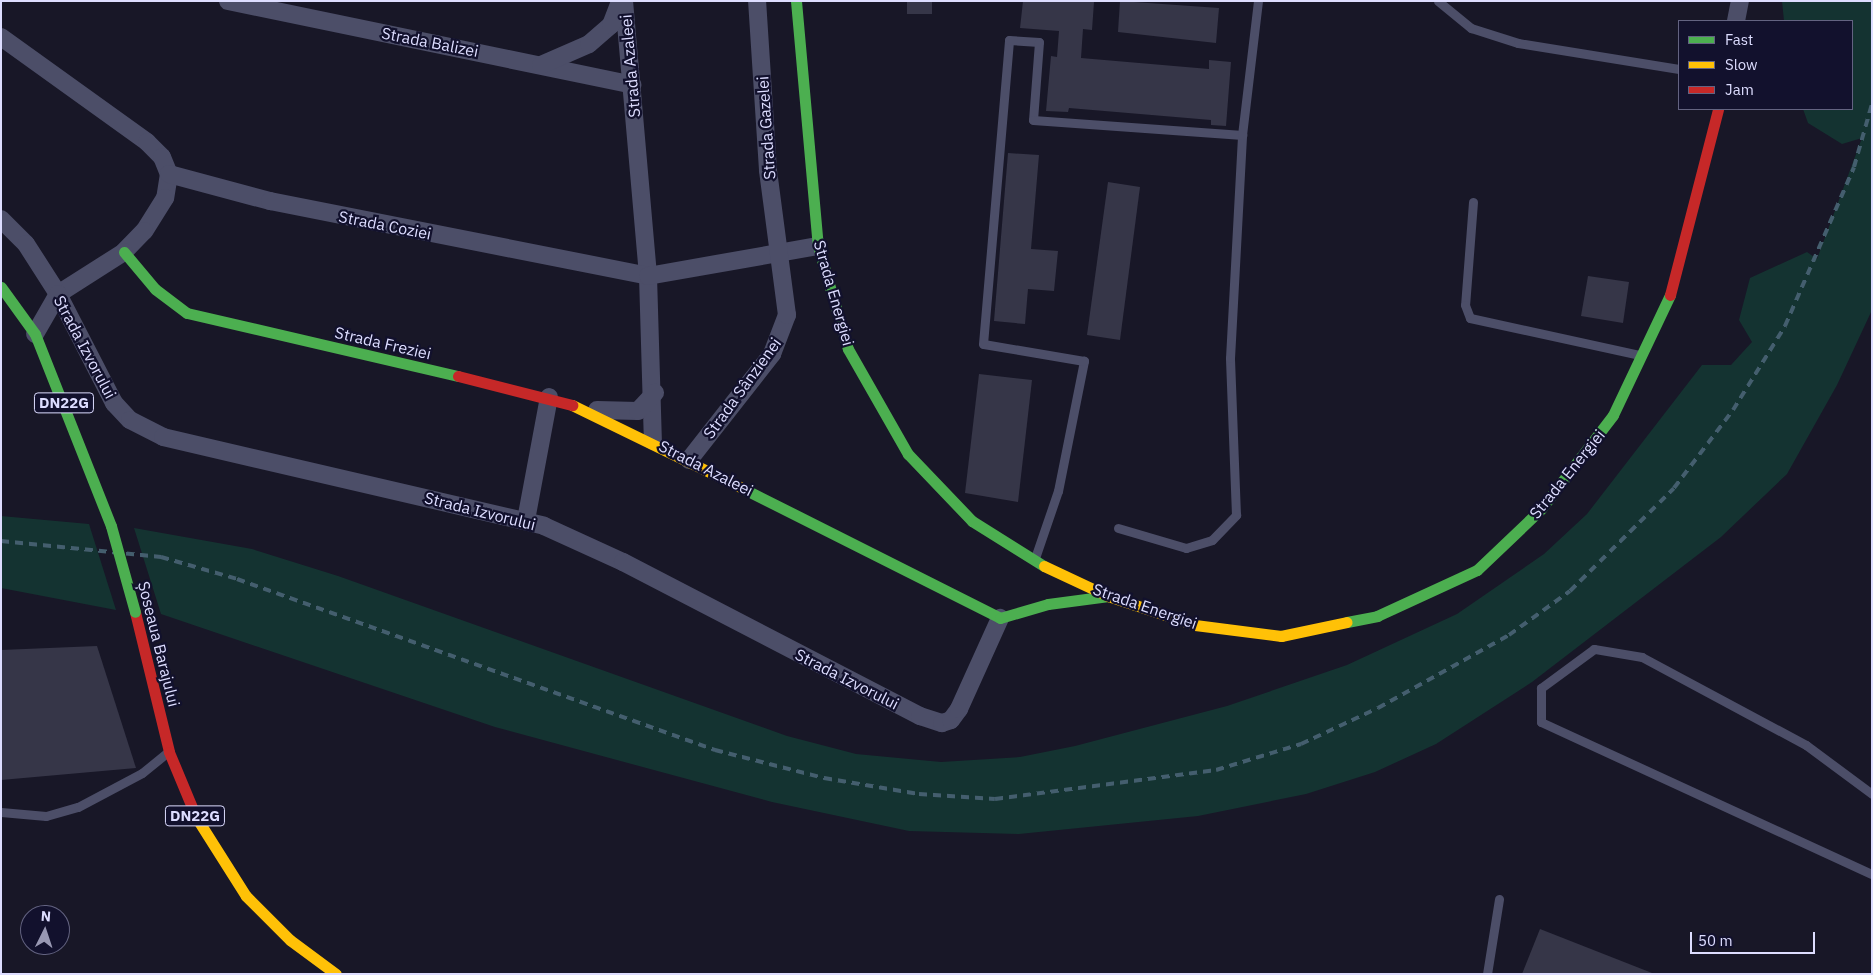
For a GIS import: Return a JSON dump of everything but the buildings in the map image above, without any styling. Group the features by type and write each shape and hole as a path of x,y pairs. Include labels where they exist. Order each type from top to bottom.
{"main road":[{"name":"Strada Energiei","path":"796,1 818,246 848,349 908,454 972,521 1034,561 1108,596 1194,625 1281,636 1378,616 1477,570 1541,509 1613,415 1670,295 1718,110"},
{"name":"Strada Freziei","path":"124,252 169,303 206,320 549,397 583,408 653,441"},
{"name":"Șoseaua Barajului","path":"1,287 35,334 111,526 135,612 169,752 187,800 216,855 246,896 290,940 336,974"},
{"name":"Strada Azaleei","path":"653,441 1000,618"},
{"path":"1000,618 1048,604 1108,596"}],"street":[{"name":"Strada Balizei","path":"228,1 285,7 632,86"},
{"name":"Strada Azaleei","path":"541,65 589,44 611,25 620,1"},
{"name":"Strada Azaleei","path":"624,1 648,276 655,393 653,441"},
{"name":"Strada Gazelei","path":"757,1 778,254"},
{"path":"1736,20 1740,1"},
{"path":"1,37 147,142 162,157 169,174 159,211 124,252 58,294 35,334"},
{"name":"Strada Coziei","path":"169,174 270,201 648,276 818,246"},
{"name":"Strada Izvorului","path":"1,219 26,244 58,294 114,403 142,428 204,447 526,520 623,562 920,716 942,723 951,720 959,709 1000,618"},
{"name":"Strada Sânzienei","path":"689,460 780,340 787,304 778,254"},
{"path":"583,408 638,411 655,393"},
{"path":"526,520 549,397"}],"lane":[{"path":"1118,528 1186,548 1212,540 1236,515 1230,358 1242,135 1258,1"},
{"path":"1438,1 1471,28 1518,43 1678,69"},
{"path":"1034,561 1058,491 1084,361 983,344 1009,40 1039,42 1033,120 1242,135"},
{"path":"1473,202 1465,304 1470,318 1642,355"},
{"path":"1872,794 1806,745 1642,657 1594,649 1541,688 1541,722 1872,874"},
{"path":"1,812 46,816 78,807 142,773 169,752"},
{"path":"1486,974 1499,899"}],"green space":[{"path":"1782,1 1872,1 1872,310 1837,385 1787,474 1721,537 1532,682 1436,744 1375,772 1306,794 1198,816 1019,834 909,831 772,802 495,727 161,614 134,528 252,549 338,576 787,736 856,754 941,762 1020,757 1075,746 1227,706 1347,665 1457,614 1544,554 1587,514 1702,365 1731,365 1752,342 1739,320 1750,278 1807,252 1817,259 1862,138 1842,144 1808,123 1803,110 1853,110 1853,20 1784,20"},
{"path":"1,516 89,524 116,610 1,588"}],"railway":[{"path":"1,541 161,557 237,579 715,750 824,778 919,794 995,799 1216,770 1301,744 1378,708 1509,635 1570,591 1674,488 1733,410 1785,326 1854,167 1872,104"}],"traffic: fast":[{"path":"796,1 818,246 848,349 908,454 972,521 1044,566"},
{"path":"124,252 155,289 187,313 458,376"},
{"path":"1,287 35,334 111,526"},
{"path":"1347,622 1377,616 1477,570 1541,509 1613,415 1670,295"},
{"path":"742,488 1000,618 1048,604 1108,596"},
{"path":"111,526 135,612"}],"traffic: slow":[{"path":"572,405 742,488"},
{"path":"1044,566 1108,596 1195,625 1281,636 1347,622"},
{"path":"196,817 246,896 290,940 336,974"}],"traffic: jam":[{"path":"1670,295 1718,110"},
{"path":"458,376 572,405"},
{"path":"135,612 169,752 196,817"}]}
